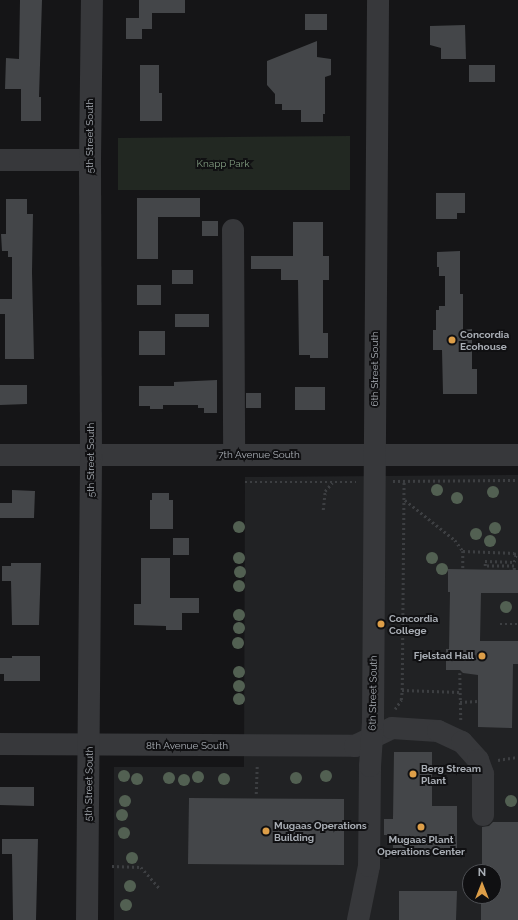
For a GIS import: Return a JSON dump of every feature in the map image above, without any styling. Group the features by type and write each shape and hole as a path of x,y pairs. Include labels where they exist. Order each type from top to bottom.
{"street":[{"name":"5th Street South","path":"87,920 91,454 90,160 92,0"},
{"name":"6th Street South","path":"358,920 369,866 370,766 372,737 378,0"},
{"path":"0,160 90,160"},
{"path":"233,230 234,455"},
{"name":"7th Avenue South","path":"0,455 518,455"},
{"name":"8th Avenue South","path":"0,744 356,746 392,728 438,731 462,742 478,760 483,774 483,815"}],"path":[{"path":"245,482 518,480"},
{"path":"395,709 401,700 402,690 404,481"},
{"path":"323,510 325,491 333,482"},
{"path":"405,500 455,540 463,551 463,570"},
{"path":"463,551 517,555 514,562 485,561 485,566 514,566 514,570"},
{"path":"500,624 518,624"},
{"path":"460,674 461,723"},
{"path":"402,690 460,692"},
{"path":"460,702 478,701"},
{"path":"256,794 257,746"},
{"path":"112,866 141,867 160,889"}],"shaded area":[{"name":"Concordia College","path":"518,475 518,920 114,920 114,767 244,767 245,477"}],"green space":[{"name":"Knapp Park","path":"350,136 350,190 118,190 118,138"}],"building":[{"path":"20,0 42,0 39,97 41,97 41,121 21,121 21,89 5,89 6,58 19,59"},
{"path":"139,0 185,0 185,13 152,13 152,29 142,29 142,39 126,39 126,18 139,18"},
{"path":"305,14 327,14 327,30 305,30"},
{"path":"465,25 466,59 441,59 441,48 430,45 430,26"},
{"path":"317,41 317,57 331,59 331,75 325,77 325,114 323,114 323,122 301,122 301,110 282,110 282,104 275,104 275,94 267,85 267,61"},
{"path":"140,65 159,65 159,93 162,93 162,121 140,121"},
{"path":"469,65 495,65 495,82 469,82"},
{"path":"436,193 465,193 465,213 457,213 457,219 436,219"},
{"path":"137,198 200,198 200,217 158,217 158,259 137,259"},
{"path":"6,199 27,199 27,214 33,214 32,272 34,359 5,359 5,314 0,314 0,299 12,299 12,257 8,257 8,251 2,251 1,234 6,234"},
{"path":"202,221 218,221 218,236 202,236"},
{"path":"293,222 323,222 323,256 329,256 329,280 323,280 323,333 328,333 328,358 310,358 310,355 299,355 298,280 281,280 281,269 251,269 251,256 293,256"},
{"path":"460,251 460,294 463,294 463,330 472,329 472,369 477,369 477,394 443,394 442,350 433,350 433,330 436,330 436,310 439,310 439,306 445,306 445,276 439,276 439,267 437,267 437,252"},
{"path":"172,270 193,270 193,284 172,284"},
{"path":"137,285 161,285 161,305 137,305"},
{"path":"175,314 209,314 209,327 175,327"},
{"path":"139,331 165,331 165,355 139,355"},
{"path":"217,380 217,413 204,413 204,408 198,408 198,405 163,405 163,409 150,409 150,406 139,406 139,386 174,386 174,382"},
{"path":"0,385 27,385 27,404 0,405"},
{"path":"295,387 325,387 325,410 295,410"},
{"path":"246,393 261,393 261,408 246,408"},
{"path":"12,490 35,491 34,518 0,518 0,503 12,503"},
{"path":"152,493 169,493 169,500 173,500 173,529 150,529 150,500 152,500"},
{"path":"173,538 189,538 189,555 173,555"},
{"path":"141,558 170,558 170,598 199,598 199,613 182,613 182,630 166,630 166,626 134,625 134,604 141,604"},
{"path":"11,563 41,563 39,625 12,625 11,581 2,581 2,566 11,566"},
{"name":"Fjelstad Hall","path":"448,569 518,570 518,593 481,593 480,641 518,641 518,664 513,664 512,728 478,727 478,675 463,673 460,670 446,670 446,649 449,649 450,592 448,592"},
{"path":"12,656 40,656 40,681 4,681 4,674 0,674 0,658 12,658"},
{"name":"Mugaas Plant Operations Center","path":"394,752 432,752 432,806 457,806 457,852 393,852 393,835 384,835 384,819 393,819"},
{"path":"0,787 34,787 34,806 0,805"},
{"name":"Mugaas Operations Building","path":"189,798 344,799 344,865 188,864"},
{"path":"493,822 518,822 518,920 481,920 481,904 502,904 502,864 482,864 482,827 489,826"},
{"path":"2,839 38,839 36,920 13,920 12,854 2,854"},
{"path":"399,891 457,891 456,920 399,920"}],"place":[{"name":"Concordia Ecohouse","path":"452,340"},
{"name":"Concordia College","path":"381,624"},
{"name":"Fjelstad Hall","path":"482,656"},
{"name":"Berg Stream Plant","path":"413,774"},
{"name":"Mugaas Plant Operations Center","path":"421,827"},
{"name":"Mugaas Operations Building","path":"266,831"}]}
